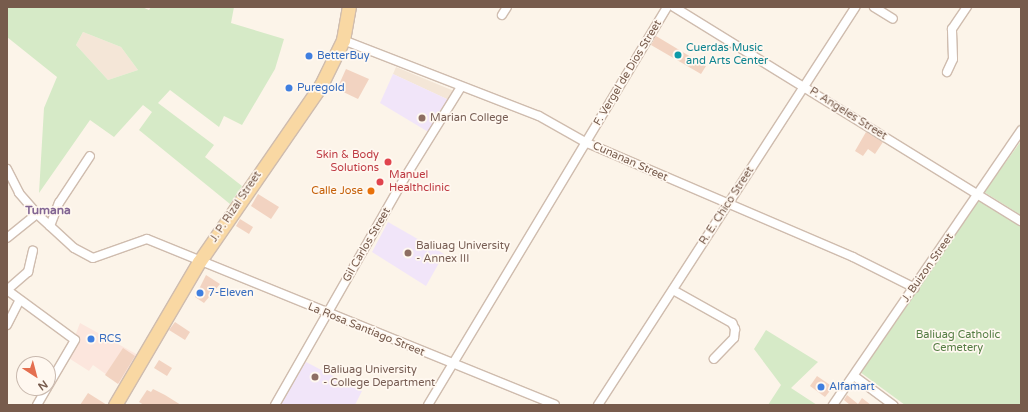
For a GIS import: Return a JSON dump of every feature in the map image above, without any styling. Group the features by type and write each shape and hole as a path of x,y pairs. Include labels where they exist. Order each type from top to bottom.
{"main road":[{"name":"J. P. Rizal Street","path":"115,405 199,262 321,85 343,40 349,7"}],"street":[{"path":"502,15 507,7"},
{"name":"F. Vergel de Dios Street","path":"428,405 667,7"},
{"name":"P. Angeles Street","path":"674,7 1021,221"},
{"name":"R. E. Chico Street","path":"598,405 855,7"},
{"path":"874,7 893,19"},
{"path":"947,72 953,59 952,29 967,7"},
{"name":"Cunanan Street","path":"343,40 539,116 587,142 728,205 852,257 915,288"},
{"name":"Gil Carlos Street","path":"275,405 461,87"},
{"name":"J. Buizon Street","path":"833,405 915,288 1021,130"},
{"path":"50,226 59,203 90,156"},
{"name":"La Rosa Santiago Street","path":"7,169 19,193 37,214 74,248 93,258 147,238 199,262 555,405"},
{"path":"7,238 37,214"},
{"path":"34,251 28,272 7,290 75,340 56,373"},
{"path":"673,290 732,323 735,329 734,338 714,359"},
{"path":"7,325 20,300"},
{"path":"854,376 893,405"},
{"path":"37,405 42,396"}],"shaded area":[{"path":"83,32 121,47 138,70 108,80 76,45"},
{"path":"396,67 454,91 449,100 393,74"},
{"name":"Marian College","path":"393,74 449,100 430,133 380,103"},
{"name":"Baliuag University - Annex III","path":"388,222 444,254 426,286 372,252"},
{"name":"RCS","path":"80,323 138,355 121,385 93,365 89,371 67,357"},
{"name":"Baliuag University - College Department","path":"306,362 362,391 355,405 279,405"}],"green space":[{"path":"7,7 142,7 149,10 151,7 234,7 231,23 284,39 275,69 242,125 224,116 219,127 170,90 158,103 214,145 205,157 242,186 230,204 139,130 152,112 143,105 114,137 90,120 39,193 44,108 57,77 7,37","holes":["83,32 121,47 138,70 108,80 76,45"]},
{"path":"1021,141 1021,215 984,192"},
{"name":"Baliuag Catholic Cemetery","path":"980,199 1021,224 1021,405 905,405 860,372"},
{"path":"766,330 818,362 791,388 817,405 768,405 781,385 754,349"}],"building":[{"name":"Cuerdas Music and Arts Center","path":"656,36 706,66 701,74 651,45"},
{"path":"346,69 369,79 358,99 337,89"},
{"path":"866,132 883,142 875,154 868,149 863,156 855,151"},
{"path":"258,194 279,207 271,219 251,206"},
{"path":"240,219 253,227 249,234 236,226"},
{"path":"206,275 220,284 204,303 195,297"},
{"path":"175,322 190,332 185,340 169,330"},
{"path":"123,348 135,356 118,384 105,375"},
{"path":"159,360 172,368 167,376 154,368"},
{"name":"Alfamart","path":"817,376 833,387 825,397 810,386"},
{"path":"153,389 181,405 144,405 139,402 147,390 151,392"},
{"path":"88,393 107,405 80,405"},
{"path":"847,395 858,404 862,398 871,405 850,405 844,400"}],"place":[{"name":"Cuerdas Music and Arts Center","path":"678,55"},
{"name":"BetterBuy","path":"309,56"},
{"name":"Puregold","path":"289,88"},
{"name":"Marian College","path":"422,118"},
{"name":"Skin & Body Solutions","path":"388,162"},
{"name":"Manuel Healthclinic","path":"380,182"},
{"name":"Calle Jose","path":"371,191"},
{"name":"Baliuag University - Annex III","path":"408,253"},
{"name":"7-Eleven","path":"200,293"},
{"name":"RCS","path":"91,339"},
{"name":"Baliuag University - College Department","path":"315,377"},
{"name":"Alfamart","path":"821,387"}],"district":[{"name":"Tumana","path":"48,211"}]}
